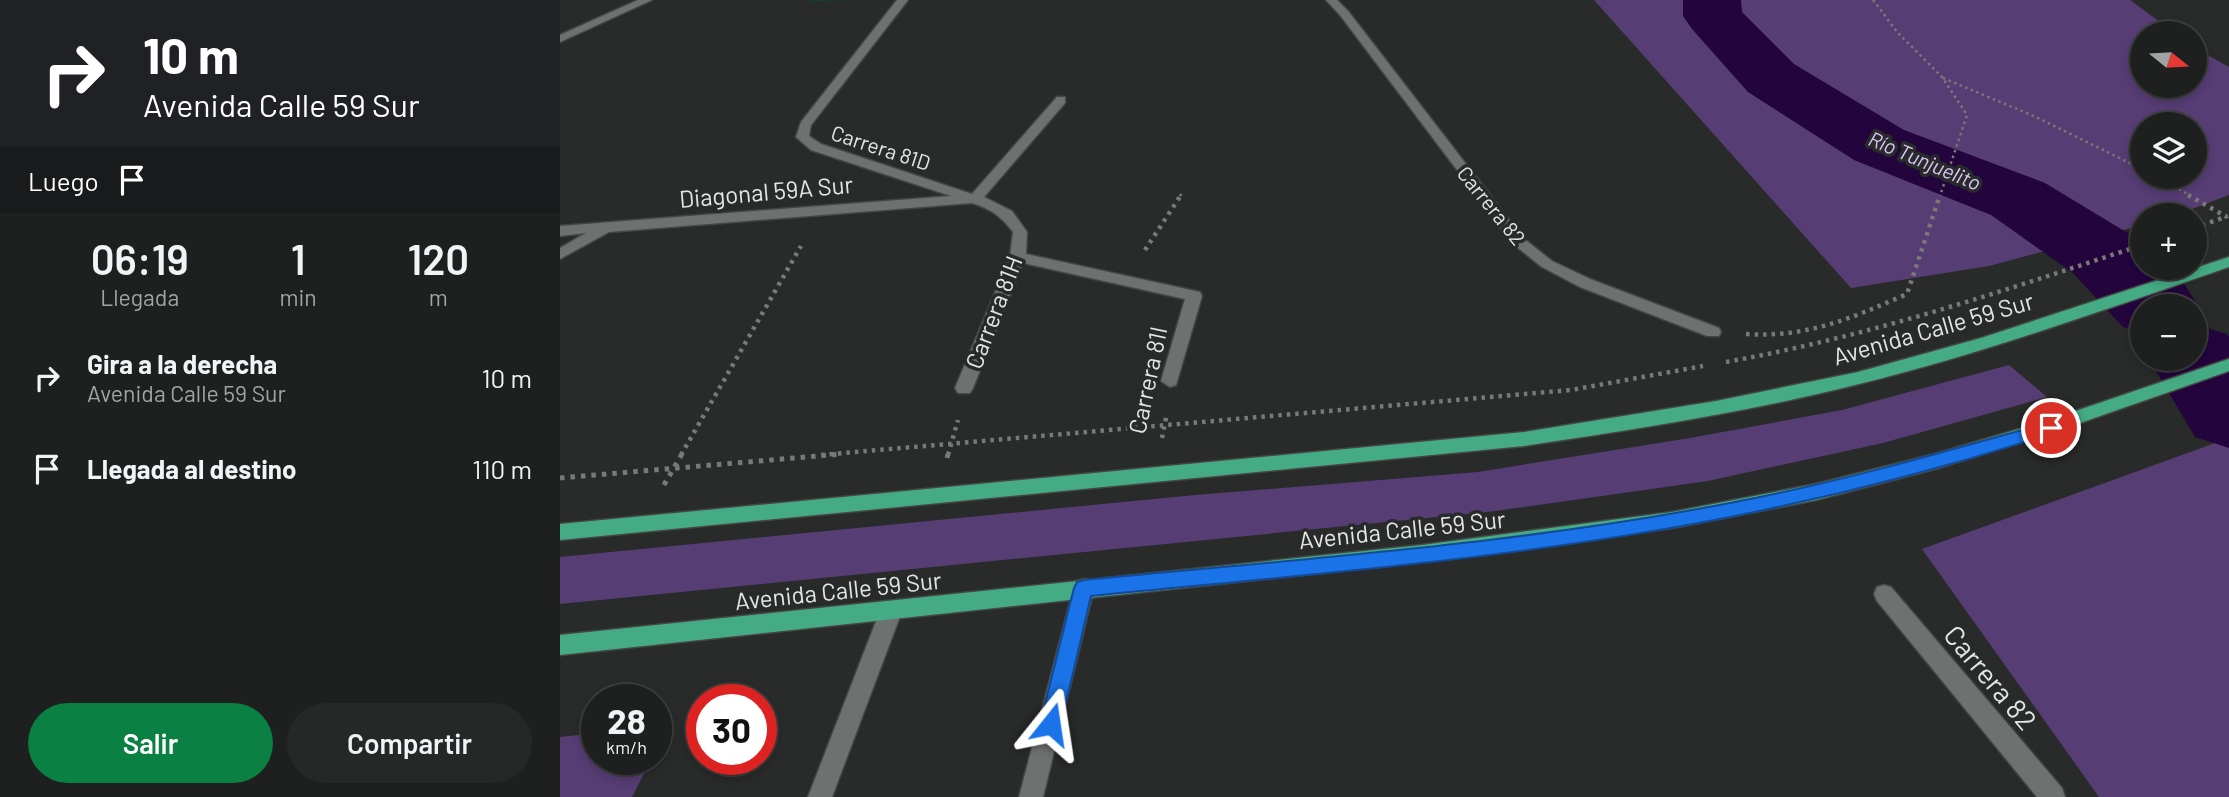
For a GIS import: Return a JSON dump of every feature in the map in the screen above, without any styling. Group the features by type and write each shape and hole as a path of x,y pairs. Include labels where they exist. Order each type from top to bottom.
{"main road":[{"name":"Avenida Calle 59 Sur","path":"560,532 1524,439 1633,423 1831,385 1984,344 2229,262"},
{"name":"Avenida Calle 59 Sur","path":"560,645 1084,588 1403,557 1628,528 1758,505 1872,479 2074,421 2229,365"}],"street":[{"path":"560,39 647,0"},
{"name":"Carrera 81D","path":"903,0 805,125 802,137 816,146 993,205"},
{"name":"Carrera 82","path":"1331,0 1344,13 1518,241 1547,264 1585,283 1713,332"},
{"path":"976,198 1061,100"},
{"name":"Diagonal 59A Sur","path":"560,231 976,198"},
{"name":"Carrera 81H","path":"964,388 1018,257 1020,232 1007,214 993,205"},
{"path":"560,254 608,227"},
{"path":"1018,257 1125,280"},
{"name":"Carrera 81I","path":"1125,280 1194,296 1170,381"},
{"path":"1031,797 1084,588"},
{"name":"Carrera 82","path":"1884,594 2053,797"},
{"path":"820,797 891,611"}],"path":[{"path":"1713,332 1778,336 1846,321 1907,293 1967,115 1942,77 1898,33 1873,0"},
{"path":"1942,77 2036,117 2130,163"},
{"path":"2180,189 2228,216"},
{"path":"1125,280 1183,191"},
{"path":"638,526 675,469 822,209"},
{"path":"2207,223 2228,216"},
{"path":"1721,363 1793,349 1944,311 2130,249"},
{"path":"560,478 1571,390 1707,366"},
{"name":"Carrera 81I","path":"1151,474 1165,426 1170,381"},
{"path":"930,496 952,445 964,388"}],"shaded area":[{"path":"1594,0 2130,0 2159,21 2130,21 2130,98 2207,98 2207,55 2229,67 2229,195 2207,203 2130,203 2130,228 1989,266 1851,288"},
{"path":"2009,365 2047,397 1883,443 1708,481 1488,512 560,604 560,557 1195,495 1478,472 1842,410"},
{"path":"2229,438 2229,797 2099,797 1922,549"},
{"path":"581,735 581,775 643,775 632,797 560,797 560,737"}],"waterway":[{"name":"Río Tunjuelito","path":"1712,0 1713,16 1771,78 1879,145 2018,199 2102,254 2142,294"},
{"name":"Río Tunjuelito","path":"2203,371 2229,411"}],"route":[{"path":"1051,724 1084,588 1403,557 1628,528 1758,505 1872,479 2051,428"}]}
